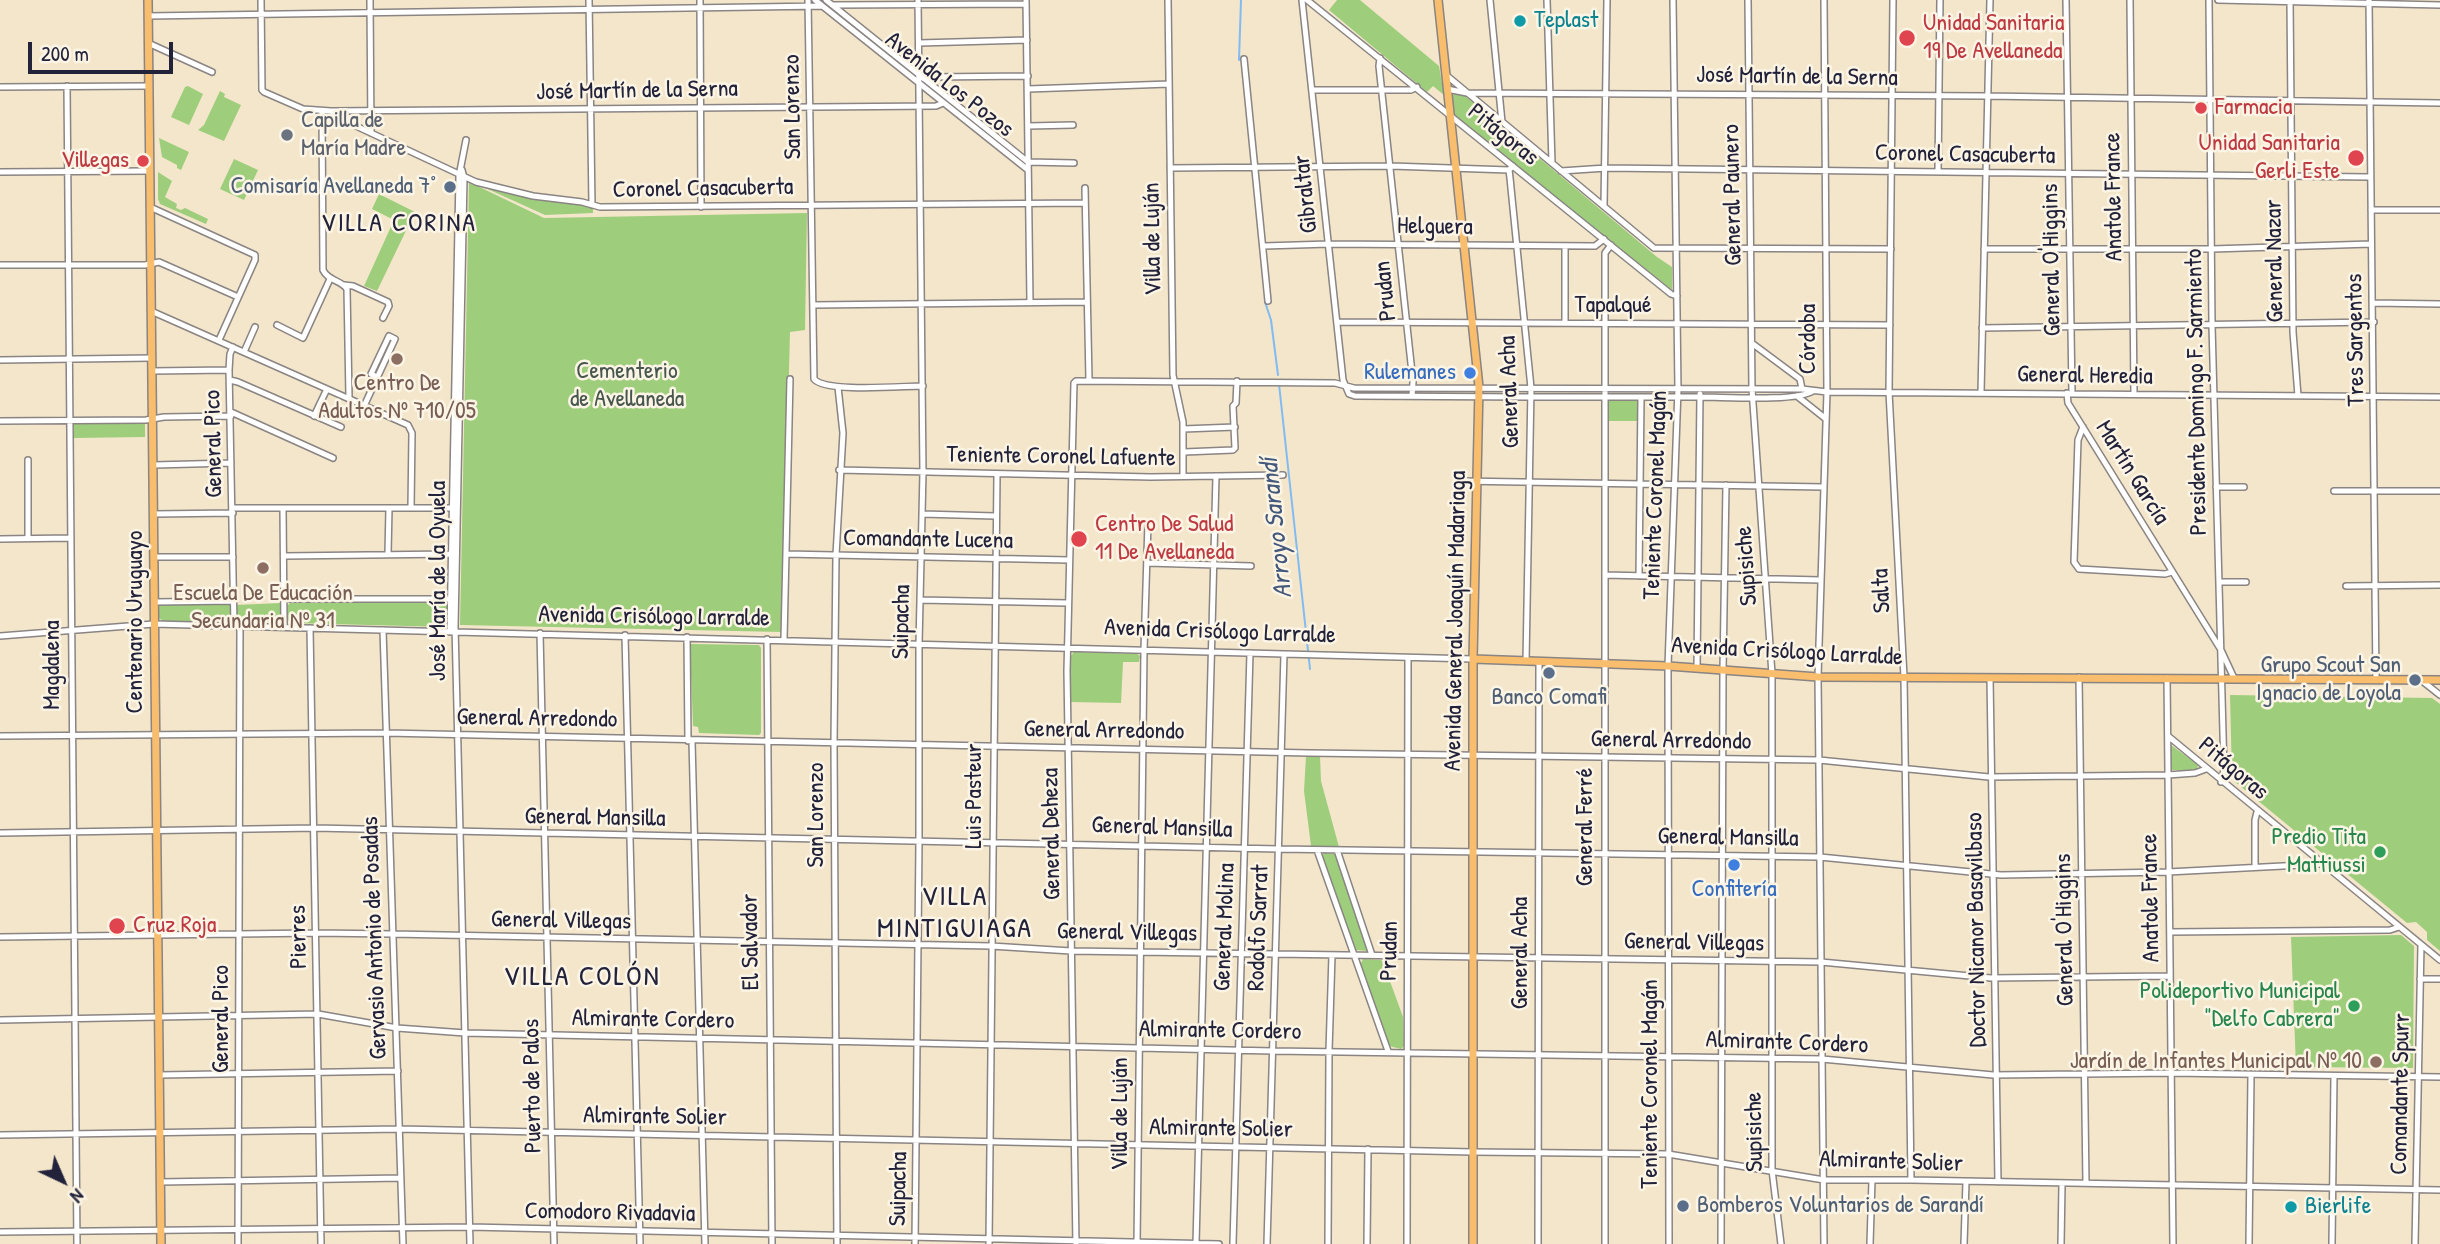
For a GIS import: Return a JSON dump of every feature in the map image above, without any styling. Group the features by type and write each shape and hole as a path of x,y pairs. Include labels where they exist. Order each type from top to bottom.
{"main road":[{"name":"Centenario Uruguayo","path":"148,0 161,1244"},
{"name":"Avenida General Joaquín Madariaga","path":"1438,0 1479,387 1473,659 1473,1244"},
{"name":"Avenida Crisólogo Larralde","path":"1473,659 1668,666 1818,677 2440,680"}],"street":[{"path":"261,0 262,90 296,107 331,111"},
{"path":"370,0 371,133"},
{"path":"589,0 592,205"},
{"path":"700,0 701,207"},
{"name":"Avenida Los Pozos","path":"815,0 832,5 921,80 943,103 1028,170"},
{"name":"Villa de Luján","path":"1168,0 1174,381 1183,429 1183,476"},
{"name":"Pitágoras","path":"1305,0 1417,88 1511,168 1676,296"},
{"name":"Gibraltar","path":"1305,0 1312,90 1344,384"},
{"path":"1490,0 1502,122"},
{"path":"1547,0 1552,163"},
{"path":"1604,206 1607,0"},
{"name":"Teniente Coronel Magán","path":"1669,1244 1668,666 1678,389 1673,0"},
{"name":"General Paunero","path":"1748,0 1752,389"},
{"name":"Córdoba","path":"1824,0 1827,392 1818,677 1824,1244"},
{"name":"Salta","path":"1893,0 1889,392 1903,677 1911,1180"},
{"path":"1938,172 1940,0"},
{"path":"1980,392 1990,0"},
{"name":"General O'Higgins","path":"2066,0 2070,393"},
{"name":"Anatole France","path":"2130,0 2134,393"},
{"name":"Presidente Domingo F. Sarmiento","path":"2209,0 2212,325 2224,770 2221,782"},
{"path":"2218,0 2440,5"},
{"name":"General Nazar","path":"2290,1 2293,324 2298,396"},
{"path":"832,5 1026,2 1030,302"},
{"name":"Tres Sargentos","path":"2369,2 2376,680"},
{"name":"San Lorenzo","path":"808,3 816,382 838,387 843,433 836,555 834,743 838,1244"},
{"path":"148,16 700,8 824,3"},
{"name":"Avenida Los Pozos","path":"824,3 1028,162"},
{"name":"Suipacha","path":"915,1244 919,643 923,472 921,80 918,3"},
{"path":"919,43 1027,40"},
{"path":"148,43 212,72"},
{"name":"Prudan","path":"1380,58 1412,396"},
{"path":"1244,59 1268,300"},
{"path":"1446,75 1654,247 1891,249"},
{"path":"921,80 932,77 1028,76"},
{"path":"1028,89 1169,85"},
{"name":"Magdalena","path":"67,86 77,1244"},
{"path":"0,87 149,86"},
{"path":"1312,90 1382,91 1417,88"},
{"name":"José Martín de la Serna","path":"1447,89 1467,93 2129,97 2440,103"},
{"name":"José Martín de la Serna","path":"331,111 920,106 943,103"},
{"path":"322,111 323,270 330,279 388,302 389,306 383,318"},
{"name":"Coronel Casacuberta","path":"331,111 341,119 462,175 533,196 600,207 1085,203"},
{"path":"1029,126 1073,125"},
{"name":"José María de la Oyuela","path":"466,140 462,175 452,631 470,1244"},
{"path":"1028,162 1074,163"},
{"path":"1170,167 1511,168"},
{"name":"General Acha","path":"1511,168 1531,388 1526,661"},
{"name":"Coronel Casacuberta","path":"1561,170 1606,168 2370,177"},
{"path":"0,172 150,172"},
{"path":"1085,188 1088,380"},
{"path":"150,206 255,255 219,340"},
{"path":"2371,210 2440,210"},
{"name":"Helguera","path":"1264,246 1595,246 1604,239"},
{"path":"1984,249 2212,249 2371,244"},
{"name":"General Ferré","path":"1605,1244 1605,253 1611,245"},
{"path":"1565,246 1565,323"},
{"path":"0,265 145,265 159,262 238,296"},
{"path":"277,325 303,338 330,279"},
{"path":"344,285 347,293 349,397"},
{"path":"814,304 1087,302"},
{"path":"2373,303 2440,304"},
{"path":"151,311 405,423 412,433 411,508"},
{"name":"Tapalqué","path":"1337,322 1889,325"},
{"path":"1982,328 2374,322"},
{"path":"244,352 255,327"},
{"path":"365,404 395,339 389,336 371,374 377,377"},
{"path":"1753,344 1800,379 1802,389"},
{"name":"General Pico","path":"233,346 229,370 233,601 237,626 240,733 238,1244"},
{"path":"0,360 152,358"},
{"path":"152,371 229,370"},
{"path":"783,639 790,379"},
{"path":"230,380 341,427"},
{"path":"1184,452 1235,448 1233,406 1236,403 1237,381"},
{"name":"General Heredia","path":"1075,382 1237,381 1344,384 1354,388 1802,389 1827,392 2440,397"},
{"name":"General Deheza","path":"1075,382 1068,603 1068,747 1076,1242"},
{"name":"General Heredia","path":"1344,384 1349,394 1355,396 1753,397 1797,396 1813,391"},
{"path":"838,387 923,386"},
{"path":"314,416 327,389"},
{"path":"1697,668 1700,389"},
{"name":"Supisiche","path":"1752,389 1772,674 1772,1170 1781,1244"},
{"name":"Martín García","path":"2070,393 2068,404 2221,650 2234,678"},
{"path":"1797,396 1826,419"},
{"path":"1639,576 1641,397"},
{"path":"0,421 153,419 231,414 333,458"},
{"path":"1183,429 1235,427"},
{"path":"2083,427 2078,440 2076,566 2080,569 2165,574 2172,572"},
{"path":"28,460 28,538"},
{"path":"154,465 231,463"},
{"name":"Teniente Coronel Lafuente","path":"839,470 997,475 1283,475"},
{"name":"Luis Pasteur","path":"989,1241 993,645 997,475"},
{"path":"1196,1244 1216,476"},
{"path":"1460,481 1824,486"},
{"path":"1721,1244 1726,485"},
{"path":"2216,487 2244,487"},
{"path":"2334,491 2440,491"},
{"path":"154,513 283,508 455,508"},
{"path":"283,508 284,627"},
{"path":"388,554 389,508"},
{"path":"922,514 995,516"},
{"name":"Villa de Luján","path":"1137,1243 1148,523"},
{"path":"0,539 71,538"},
{"path":"284,556 454,554"},
{"name":"Comandante Lucena","path":"786,554 1069,560"},
{"path":"154,556 233,557"},
{"path":"1147,563 1251,566"},
{"path":"1605,575 1821,580"},
{"path":"2219,582 2246,582"},
{"path":"2346,586 2440,585"},
{"path":"284,599 453,599"},
{"path":"920,600 1068,603"},
{"path":"155,601 233,601"},
{"name":"Avenida Crisólogo Larralde","path":"0,636 155,624 1473,659"},
{"name":"Pierres","path":"310,628 321,1244"},
{"name":"Gervasio Antonio de Posadas","path":"383,630 403,1244"},
{"name":"Puerto de Palos","path":"540,633 554,1244"},
{"path":"625,635 640,1244"},
{"path":"687,637 705,1244"},
{"name":"El Salvador","path":"766,639 772,1244"},
{"name":"General Molina","path":"1233,1244 1250,653"},
{"name":"Rodolfo Sarrat","path":"1267,1244 1284,654"},
{"name":"Prudan","path":"1407,1244 1408,658"},
{"name":"General Acha","path":"1538,1244 1539,662"},
{"name":"General O'Higgins","path":"2079,677 2086,1183"},
{"name":"Doctor Nicanor Basavilbaso","path":"1990,678 1998,1182"},
{"name":"Anatole France","path":"2167,678 2174,1244"},
{"path":"2421,680 2440,695"},
{"name":"General Arredondo","path":"0,736 312,732 1473,756 1772,759 1819,760 1993,777 2168,775 2206,769"},
{"name":"Pitágoras","path":"2168,736 2440,960"},
{"path":"2255,867 2257,812"},
{"name":"General Mansilla","path":"0,833 73,834 315,828 1317,850 1820,857 1994,874 2168,872 2321,864"},
{"path":"1317,850 1388,1051"},
{"path":"1337,850 1372,955"},
{"path":"2170,932 2390,930 2399,927"},
{"name":"General Villegas","path":"0,937 393,934 991,946 1071,951 1821,962 1996,978 2169,976"},
{"name":"Comandante Spurr","path":"2415,1244 2421,945"},
{"path":"1328,1244 1332,955"},
{"path":"2420,979 2440,979"},
{"name":"Almirante Cordero","path":"0,1020 318,1014 397,1028 465,1033 1273,1051 1822,1059 1997,1075 2172,1073 2440,1077"},
{"path":"160,1075 398,1071"},
{"path":"2249,1244 2251,1074"},
{"path":"2332,1244 2334,1076"},
{"name":"Almirante Solier","path":"0,1135 400,1129 1668,1154 1824,1180 2440,1190"},
{"path":"1367,1149 1367,1244"},
{"path":"160,1182 401,1178"},
{"path":"1870,1244 1872,1180"},
{"path":"1964,1244 1966,1182"},
{"path":"2061,1244 2062,1184"},
{"name":"Comodoro Rivadavia","path":"0,1232 470,1227 915,1236 989,1241 1219,1244"}],"green space":[{"path":"1337,0 1360,0 1439,66 1444,95 1433,86 1427,92 1329,10"},
{"path":"185,87 203,94 189,125 171,117"},
{"path":"220,91 225,94 224,97 241,105 224,141 198,130 204,125"},
{"path":"1455,92 1463,94 1672,267 1672,290 1454,116 1451,98"},
{"path":"159,138 189,152 181,170 162,157"},
{"path":"234,159 258,170 244,200 220,189"},
{"path":"158,172 172,181 165,197 177,204 176,208 185,208 208,219 206,224 160,204"},
{"name":"Cementerio de Avellaneda","path":"469,182 544,218 807,213 805,330 790,332 782,632 460,625"},
{"path":"481,186 537,200 579,204 593,208 593,213 545,215"},
{"path":"379,194 415,212 377,291 364,286 394,220 372,209"},
{"path":"1608,401 1638,401 1638,421 1608,421"},
{"path":"145,422 145,437 74,438 74,424"},
{"path":"291,602 447,602 448,625 291,623 287,620 287,606"},
{"path":"281,603 280,622 237,620 236,605"},
{"path":"231,605 231,619 227,622 163,621 159,618 159,606"},
{"path":"691,644 759,645 759,735 699,733 698,727 693,726"},
{"path":"1074,652 1140,656 1139,662 1123,662 1121,703 1071,702 1070,657"},
{"name":"Predio Tita Mattiussi","path":"2230,695 2432,698 2440,704 2440,951 2427,940 2427,932 2416,922 2407,923 2234,781"},
{"path":"2171,745 2198,765 2197,770 2171,770"},
{"path":"1306,756 1320,756 1321,781 1339,847 1311,846 1304,791"},
{"path":"1324,853 1335,854 1367,951 1356,950 1321,857"},
{"name":"Polideportivo Municipal \"Delfo Cabrera\"","path":"2401,935 2414,946 2413,1068 2296,1067 2291,937"},
{"path":"1363,959 1383,962 1403,1017 1404,1046 1401,1049 1389,1046 1360,965"}],"waterway":[{"name":"Arroyo Sarandí","path":"1239,60 1241,0"},
{"name":"Arroyo Sarandí","path":"1265,302 1271,320 1278,375"},
{"name":"Arroyo Sarandí","path":"1279,384 1310,669"}],"place":[{"name":"Teplast","path":"1520,21"},
{"name":"Unidad Sanitaria 19 De Avellaneda","path":"1907,38"},
{"name":"Farmacia","path":"2201,108"},
{"name":"Capilla de María Madre","path":"287,135"},
{"name":"Unidad Sanitaria Gerli Este","path":"2356,158"},
{"name":"Villegas","path":"143,161"},
{"name":"Comisaría Avellaneda 7°","path":"450,187"},
{"name":"Centro De Adultos Nº 710/05","path":"397,359"},
{"name":"Rulemanes","path":"1470,373"},
{"name":"Centro De Salud 11 De Avellaneda","path":"1079,539"},
{"name":"Escuela De Educación Secundaria Nº 31","path":"263,568"},
{"name":"Banco Comafi","path":"1549,673"},
{"name":"Grupo Scout San Ignacio de Loyola","path":"2415,680"},
{"name":"Predio Tita Mattiussi","path":"2380,852"},
{"name":"Confitería","path":"1734,865"},
{"name":"Cruz Roja","path":"117,926"},
{"name":"Polideportivo Municipal \"Delfo Cabrera\"","path":"2354,1006"},
{"name":"Jardín de Infantes Municipal Nº 10","path":"2376,1062"},
{"name":"Bomberos Voluntarios de Sarandí","path":"1683,1206"},
{"name":"Bierlife","path":"2291,1207"}],"district":[{"name":"VILLA CORINA","path":"399,224"},
{"name":"VILLA MINTIGUIAGA","path":"955,914"},
{"name":"VILLA COLÓN","path":"582,978"}]}
